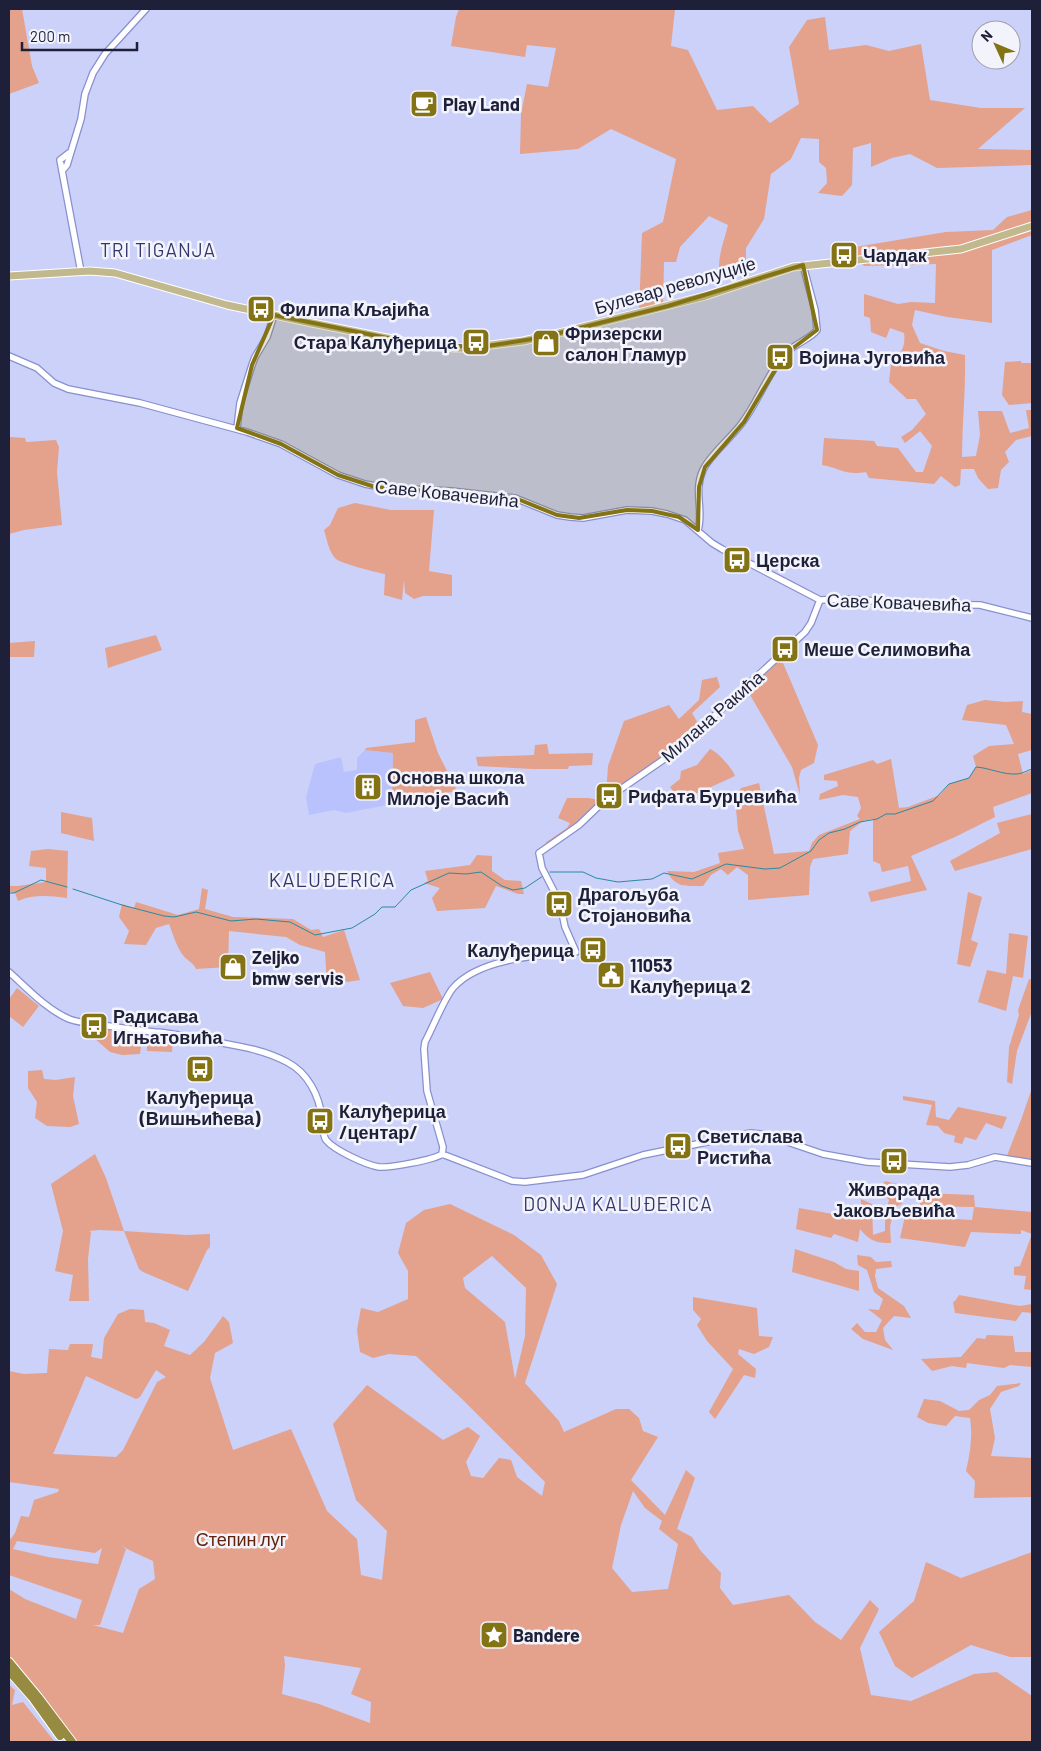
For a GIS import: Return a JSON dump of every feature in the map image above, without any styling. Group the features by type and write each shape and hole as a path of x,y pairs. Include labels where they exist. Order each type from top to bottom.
{"highway":[{"path":"9,1662 72,1742"},
{"path":"9,1670 32,1697 65,1742"}],"main road":[{"name":"Булевар револуције","path":"9,276 99,271 122,274 208,300 274,315 417,344 454,348 480,347 539,338 663,307 719,292 783,269 803,265 961,249 1032,226"}],"street":[{"path":"62,171 66,165 80,122 88,84 99,63 146,9"},
{"path":"70,150 60,160 81,272"},
{"path":"698,530 700,523 698,487 704,467 744,422 784,355 795,344 812,335 817,330 816,315 803,265"},
{"path":"236,428 240,404 254,357 267,337 274,315"},
{"name":"Саве Ковачевића","path":"9,356 37,368 58,385 68,389 140,403 236,428 281,444 338,475 375,486 394,489 451,491 515,498 557,515 579,518 627,510 652,511 679,517 722,549 820,600 848,599 908,604 980,605 1032,618"},
{"name":"Милана Ракића","path":"442,1154 443,1149 427,1091 424,1049 425,1042 449,994 457,984 468,976 495,964 518,959 576,952 565,927 560,903 542,868 539,853 579,825 603,802 689,740 805,632 811,623 820,600"},
{"path":"9,972 46,1005 71,1020 121,1028 172,1033 239,1045 285,1061 300,1071 312,1086 321,1110 323,1135 326,1140 341,1151 378,1167 434,1158 442,1154 512,1180 525,1182 560,1179 583,1175 643,1155 751,1133 767,1135 823,1154 867,1162 950,1167 1003,1157 1032,1163"}],"highlighted area":[{"path":"803,265 817,330 784,355 744,422 705,467 699,487 698,530 679,517 652,511 627,510 579,518 557,515 515,498 375,487 338,475 281,444 237,428 252,365 274,315 417,344 480,347 539,338 668,306"}],"shaded area":[{"path":"365,750 393,753 392,804 346,813 334,810 309,815 306,797 315,764 341,757 344,772 357,770 357,758"}],"green space":[{"path":"9,9 22,9 32,66 39,83 9,94"},
{"path":"459,9 675,9 671,46 688,50 717,110 753,106 770,123 799,104 789,47 807,20 825,17 829,50 866,45 889,51 921,44 930,100 981,108 1025,108 978,149 1032,150 1032,165 937,168 910,154 892,158 871,167 871,143 853,148 852,185 842,196 818,193 827,183 826,168 819,162 819,139 801,138 791,159 771,174 764,219 746,248 746,271 721,279 719,266 722,245 728,225 709,216 680,247 676,262 664,262 663,307 639,313 642,233 663,222 676,159 611,129 578,149 520,154 521,114 527,84 548,87 556,48 527,45 525,57 451,46"},
{"path":"1032,210 1032,235 992,250 992,323 947,317 915,310 912,325 920,343 944,351 965,355 962,457 976,456 980,435 978,411 1002,411 1010,433 1029,428 1026,410 1032,410 1032,436 1016,440 1005,452 1009,462 1001,470 998,488 988,489 978,478 974,469 961,469 960,485 955,487 941,476 934,484 869,478 866,472 854,473 822,465 824,438 874,441 877,446 898,448 916,472 923,472 932,446 920,431 905,443 901,437 912,430 926,414 916,399 907,399 889,382 891,364 902,350 904,333 890,328 886,338 871,332 870,318 864,316 864,294 898,304 911,302 935,303 936,264 864,266 849,248 946,232 993,230 1007,217"},
{"path":"1021,361 1022,365 1022,363 1032,363 1032,403 1009,405 1002,395 1005,362"},
{"path":"9,437 25,438 26,442 56,440 59,447 57,472 62,525 9,534"},
{"path":"355,503 391,510 434,510 429,571 452,575 452,596 423,596 414,599 405,593 404,580 402,600 384,595 385,574 336,559 330,549 324,530 330,525 338,508"},
{"path":"156,635 162,650 108,668 105,648"},
{"path":"35,641 34,657 9,657 9,643"},
{"path":"780,656 818,745 814,763 801,770 799,778 800,795 792,767 746,688"},
{"path":"717,677 720,687 692,713 700,727 689,739 684,732 689,740 606,796 608,766 624,721 669,705 679,719 699,700 702,680"},
{"path":"985,700 1023,701 1022,712 1032,714 1032,750 1018,754 1023,774 1032,770 1032,793 993,807 995,817 911,856 927,890 871,902 868,892 911,881 908,866 882,872 880,864 873,861 873,819 863,821 850,831 848,854 813,859 810,867 809,895 748,900 748,875 737,867 728,875 721,869 711,875 703,886 682,885 670,877 667,871 694,872 720,863 718,853 744,849 738,831 735,797 741,788 759,783 774,854 809,851 812,843 819,835 860,819 857,816 861,808 858,797 843,795 819,800 820,794 838,786 837,781 824,780 824,775 873,760 877,764 891,759 899,808 908,807 940,795 949,784 969,778 976,767 973,756 989,746 1014,744 1006,725 962,720 967,705"},
{"path":"426,717 438,753 457,791 409,799 392,804 393,753 365,750 366,748 415,742 415,720"},
{"path":"547,744 549,754 593,753 592,765 569,766 568,769 478,766 476,757 534,755 535,745"},
{"path":"710,749 717,753 735,776 680,801 670,787 680,779 681,771 697,765"},
{"path":"567,798 588,798 600,800 601,803 568,833 545,843 567,828 570,823 558,818"},
{"path":"61,812 92,818 94,841 61,833"},
{"path":"1032,814 1032,849 955,871 950,861 1000,833 997,823"},
{"path":"48,849 68,851 67,898 36,896 18,901 15,893 9,892 9,886 46,882 46,868 29,866 31,851"},
{"path":"477,855 492,856 492,871 505,880 521,881 524,894 518,894 496,886 485,908 437,911 432,898 440,888 424,883 428,881 425,871 470,865"},
{"path":"202,888 208,890 205,909 233,917 293,919 311,930 319,929 323,937 344,930 360,980 327,985 325,952 300,945 286,937 229,931 228,967 196,969 180,951 169,924 156,928 146,945 124,944 129,931 119,917 122,904 134,908 136,902 178,915 199,909"},
{"path":"968,892 982,897 971,940 978,943 970,967 957,964"},
{"path":"1009,933 1028,936 1023,978 1013,976 1006,1011 978,1002 987,970 1006,974"},
{"path":"430,972 443,999 423,1008 403,1006 390,983"},
{"path":"1029,979 1032,980 1032,1011 1017,1051 1012,1084 1007,1082 1009,1047 1019,1015 1018,1010"},
{"path":"17,988 39,1006 23,1027 9,1016 9,999"},
{"path":"85,1025 122,1031 143,1032 140,1054 122,1055 110,1052 85,1030"},
{"path":"147,1037 173,1037 172,1052 147,1051"},
{"path":"42,1070 44,1079 56,1080 75,1077 73,1096 79,1124 70,1127 47,1126 35,1118 37,1102 28,1088 28,1071"},
{"path":"1032,1091 1032,1163 1006,1158"},
{"path":"903,1096 935,1101 936,1117 949,1120 958,1107 1007,1117 1002,1129 986,1123 976,1140 965,1137 962,1144 954,1142 955,1136 944,1133 938,1126 926,1125 932,1105 903,1100"},
{"path":"95,1154 106,1178 124,1231 89,1231 91,1232 88,1259 89,1301 69,1301 73,1275 55,1271 63,1231 51,1184"},
{"path":"885,1181 906,1186 902,1204 895,1207 890,1226 891,1243 874,1240 860,1229 858,1242 834,1234 831,1238 796,1229 799,1208 861,1219 861,1199 872,1204 873,1235 885,1231 885,1215 889,1200 881,1188"},
{"path":"921,1193 974,1195 975,1207 1032,1212 1032,1234 1021,1230 1021,1234 971,1232 965,1247 900,1238 905,1216 972,1220 974,1207 920,1206"},
{"name":"Степин луг","path":"450,1204 514,1235 541,1255 557,1284 525,1383 559,1421 564,1432 616,1409 629,1409 639,1418 643,1431 658,1437 631,1480 665,1515 686,1470 695,1478 677,1529 692,1537 700,1550 721,1573 720,1588 733,1605 789,1595 815,1622 841,1640 870,1600 879,1609 860,1648 871,1695 911,1701 974,1674 997,1672 1032,1696 1032,1742 77,1742 41,1693 9,1657 9,1589 25,1599 76,1619 82,1600 9,1575 9,1541 15,1533 21,1516 29,1517 34,1500 58,1492 59,1489 9,1482 9,1371 24,1374 47,1373 49,1349 68,1350 70,1344 93,1344 91,1357 102,1359 104,1338 118,1314 130,1309 144,1310 145,1322 154,1323 170,1330 164,1346 190,1355 204,1342 223,1316 229,1322 233,1343 215,1353 210,1378 233,1450 291,1429 327,1511 357,1539 361,1575 382,1580 387,1531 356,1500 333,1424 367,1385 443,1440 468,1427 480,1436 466,1462 471,1476 483,1478 499,1458 511,1460 517,1477 542,1496 545,1482 416,1356 389,1354 373,1358 360,1352 357,1330 361,1308 378,1312 408,1299 408,1271 398,1253 406,1223 424,1210","holes":["492,1256 526,1288 525,1336 515,1379 505,1322 465,1288 463,1278","156,1370 166,1377 157,1382 123,1450 116,1457 53,1454 86,1376 136,1399 140,1397","633,1491 645,1508 662,1521 659,1529 678,1544 668,1589 632,1592 612,1568 621,1525","17,1541 95,1553 102,1548 98,1564 48,1557 13,1549","121,1545 153,1561 155,1579 139,1589 123,1633 93,1625 100,1625 126,1549","284,1656 361,1668 351,1694 371,1702 370,1723 319,1704 282,1694"]},
{"path":"124,1231 186,1235 210,1234 210,1247 188,1291 139,1269"},
{"path":"1032,1234 1032,1290 1024,1289 1026,1276 1014,1275 1014,1267 1020,1266"},
{"path":"795,1249 834,1262 846,1269 859,1271 859,1291 792,1272"},
{"path":"857,1255 871,1257 876,1262 891,1261 892,1267 876,1269 875,1276 878,1288 904,1306 911,1318 894,1316 883,1328 885,1340 893,1350 863,1339 851,1329 857,1323 865,1332 876,1332 882,1320 868,1309 879,1310 883,1299 874,1292 867,1270 858,1265"},
{"path":"959,1295 1020,1306 1032,1304 1032,1313 1022,1312 1016,1321 955,1313 953,1302"},
{"path":"693,1297 757,1308 759,1336 773,1337 769,1347 754,1354 739,1349 738,1354 756,1369 755,1378 744,1375 715,1419 709,1412 733,1369 707,1341 697,1325 701,1319 693,1310"},
{"path":"987,1335 1013,1336 1015,1352 1032,1352 1032,1367 1010,1365 1004,1368 967,1363 966,1368 952,1366 932,1371 921,1359 961,1357 977,1338 985,1339"},
{"path":"1021,1383 1019,1386 1001,1392 990,1409 995,1438 991,1456 1032,1458 1032,1497 974,1498 975,1481 966,1471 971,1445 970,1418 955,1416 946,1426 928,1423 917,1417 924,1399 940,1401 959,1411 969,1410 979,1400 990,1395 997,1386"},
{"path":"1032,1552 1032,1657 1010,1657 971,1645 912,1678 895,1666 879,1632 914,1601 926,1562 961,1578"},
{"path":"9,1685 15,1690 12,1705 23,1702 55,1742 9,1742"}],"waterway":[{"path":"550,872 583,872 596,878 618,882 652,879 664,873 692,879 726,864 765,869 780,868 811,851 819,840 829,833 933,801 949,784 969,778 976,767 1012,774 1032,769"},
{"path":"73,889 164,916 174,917 196,912 231,921 256,919 290,922 315,935 352,928 375,914 382,907 395,907 411,890 449,873 466,874 481,872 502,886 513,890 525,888 543,876"},
{"path":"9,893 14,893 41,880 67,887"}],"place":[{"name":"Play Land","path":"424,104"},
{"name":"Чардак","path":"844,255"},
{"name":"Филипа Кљајића","path":"261,309"},
{"name":"Стара Калуђерица","path":"476,342"},
{"name":"Фризерски салон Гламур","path":"546,343"},
{"name":"Војина Југовића","path":"780,357"},
{"name":"Церска","path":"737,560"},
{"name":"Меше Селимовића","path":"785,649"},
{"name":"Основна школа Милоје Васић","path":"368,787"},
{"name":"Рифата Бурџевића","path":"609,796"},
{"name":"Драгољуба Стојановића","path":"559,904"},
{"name":"Калуђерица","path":"593,950"},
{"name":"Zeljko bmw servis","path":"233,967"},
{"name":"11053 Калуђерица 2","path":"611,975"},
{"name":"Радисава Игњатовића","path":"94,1026"},
{"name":"Калуђерица (Вишњићева)","path":"200,1069"},
{"name":"Калуђерица /центар/","path":"320,1121"},
{"name":"Светислава Ристића","path":"678,1146"},
{"name":"Живорада Јаковљевића","path":"894,1161"},
{"name":"Bandere","path":"494,1635"}],"district":[{"name":"TRI TIGANJA","path":"158,249"},
{"name":"KALUĐERICA","path":"332,879"},
{"name":"DONJA KALUĐERICA","path":"618,1203"}]}
